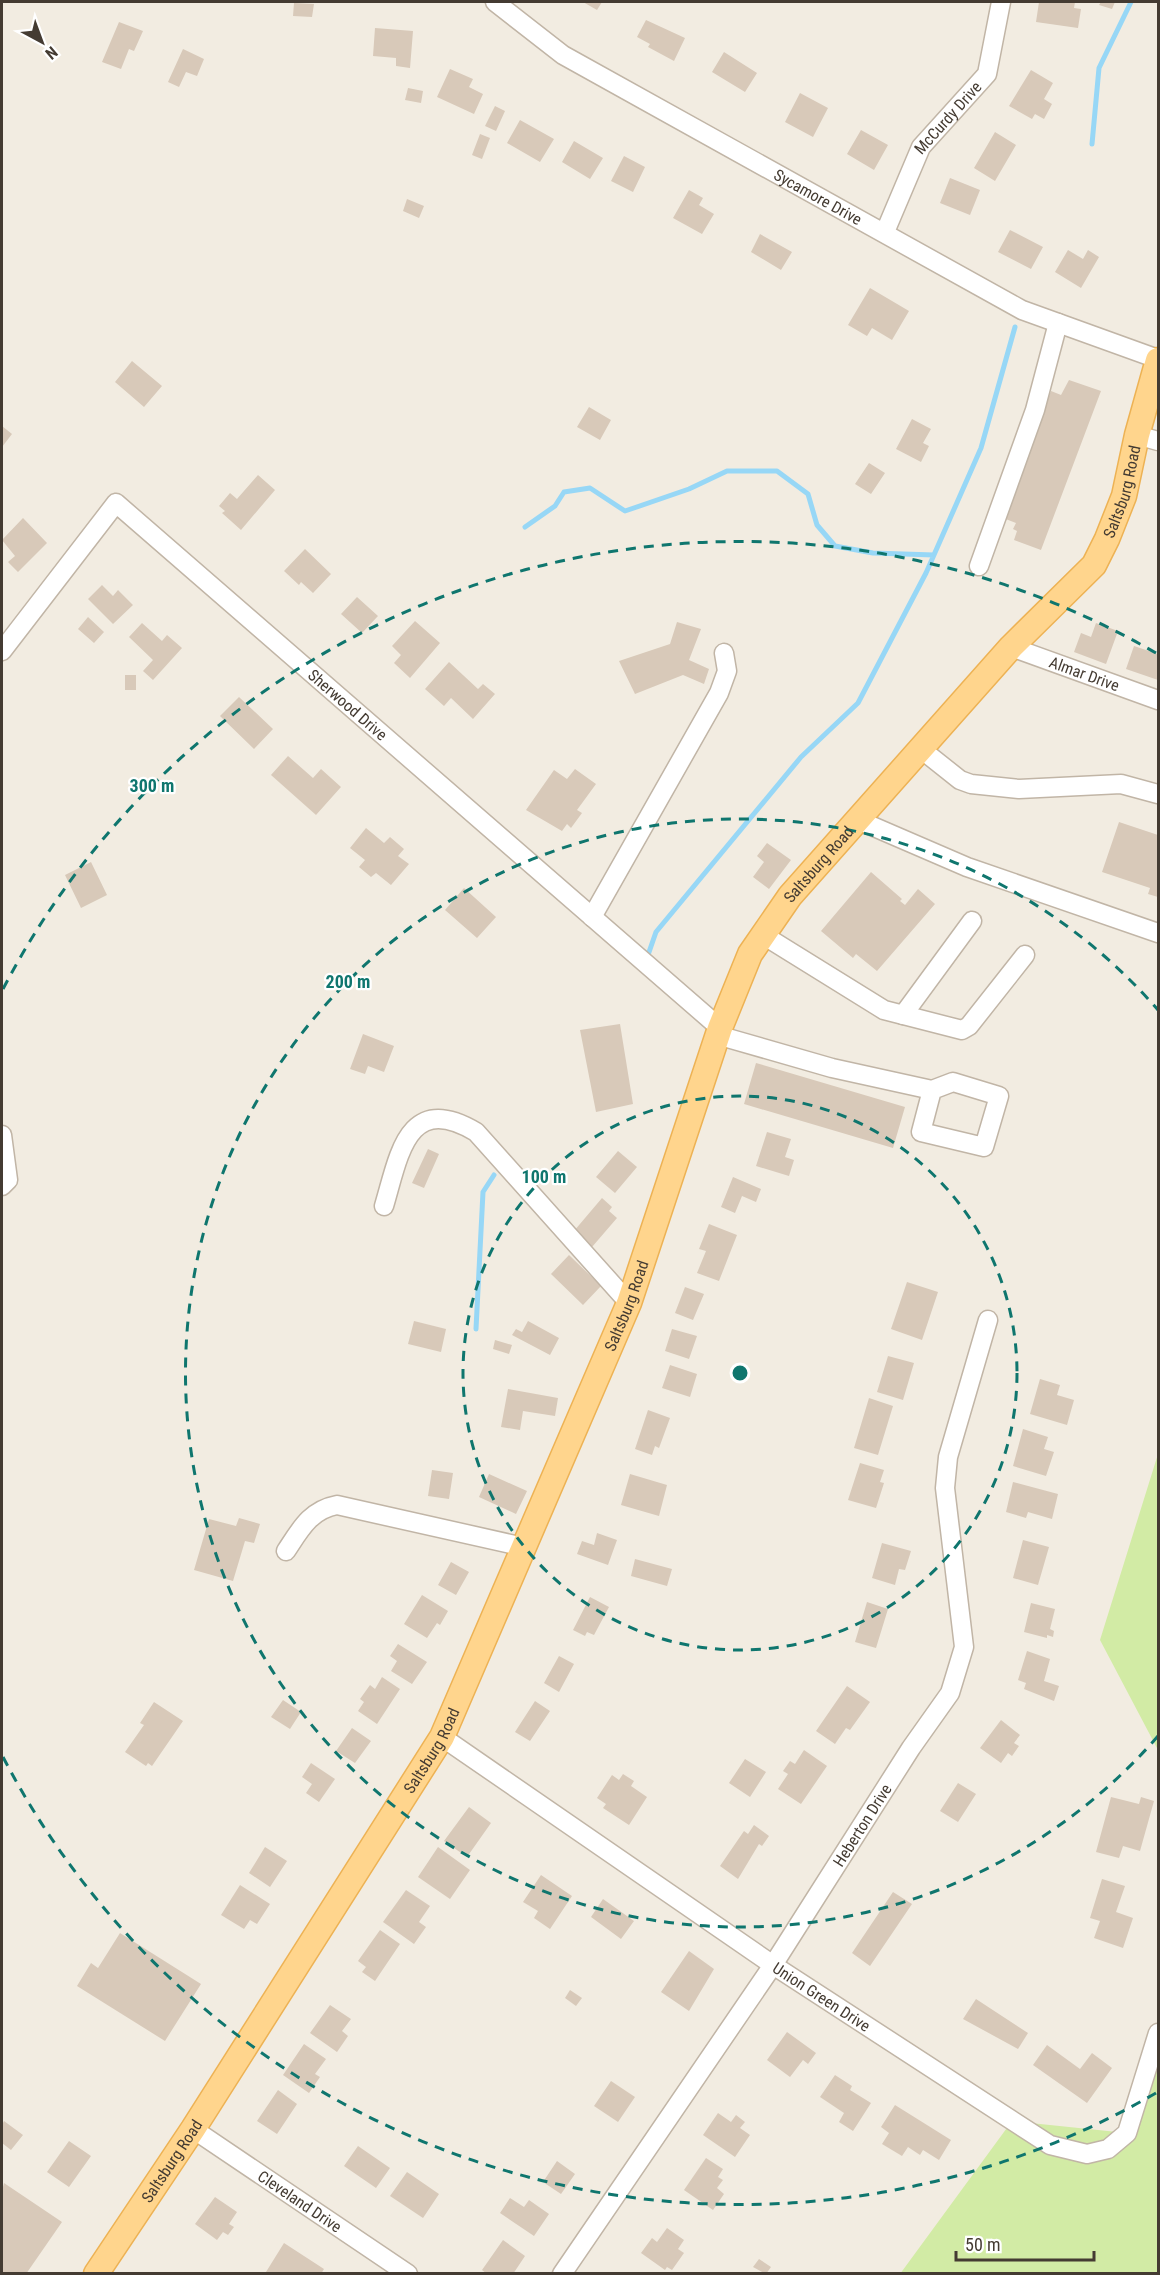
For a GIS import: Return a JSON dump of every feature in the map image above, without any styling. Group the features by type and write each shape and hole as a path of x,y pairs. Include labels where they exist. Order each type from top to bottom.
{"main road":[{"name":"Saltsburg Road","path":"96,2274 193,2128 442,1737 630,1302 718,1032 750,954 790,896 1011,647 1094,564 1107,539 1148,438 1158,359"}],"street":[{"name":"Sycamore Drive","path":"495,2 563,55 1022,310 1158,359"},
{"name":"McCurdy Drive","path":"885,232 921,147 987,74 1001,2"},
{"path":"979,566 1035,411 1058,323"},
{"name":"Sherwood Drive","path":"2,651 116,503 592,917 718,1032"},
{"name":"Almar Drive","path":"1011,647 1158,700"},
{"path":"592,917 718,693 727,671 724,653"},
{"path":"921,749 960,780 971,784 1019,789 1121,784 1158,794"},
{"path":"858,820 967,867 1158,933"},
{"path":"903,1015 972,921"},
{"path":"763,935 884,1010 962,1030 969,1026 1025,955"},
{"path":"718,1032 832,1068 932,1090 953,1082 999,1096 984,1147 921,1132 932,1090"},
{"path":"384,1206 402,1144 413,1128 428,1121 457,1120 476,1132 630,1302"},
{"path":"2,1135 8,1179 2,1186"},
{"name":"Heberton Drive","path":"562,2274 773,1965 911,1748 950,1693 964,1647 945,1488 948,1457 988,1320"},
{"path":"286,1551 308,1519 325,1507 337,1505 524,1547"},
{"name":"Union Green Drive","path":"442,1737 773,1965 1050,2145 1087,2154 1108,2149 1127,2133 1158,2033"},
{"name":"Cleveland Drive","path":"193,2128 408,2274"}],"green space":[{"path":"1158,1454 1158,1750 1100,1640"},
{"path":"1158,2026 1158,2273 900,2274 1012,2121 1127,2133"}],"building":[{"path":"583,2 602,2 597,10"},
{"path":"1039,2 1075,2 1074,8 1081,9 1078,28 1036,22"},
{"path":"1101,2 1115,2 1112,9 1099,5"},
{"path":"294,3 314,4 312,17 293,16"},
{"path":"646,20 685,38 674,61 648,47 650,44 637,37"},
{"path":"119,22 143,31 134,51 129,49 121,69 102,62"},
{"path":"375,28 413,31 410,68 396,66 396,58 373,56"},
{"path":"183,49 204,59 197,76 186,72 179,87 168,82"},
{"path":"724,52 757,73 745,92 712,72"},
{"path":"450,69 473,79 469,87 483,94 474,114 437,97"},
{"path":"1031,70 1053,83 1044,99 1052,104 1044,119 1035,114 1032,119 1009,106"},
{"path":"408,88 423,91 421,103 405,100"},
{"path":"800,93 828,108 813,137 785,122"},
{"path":"495,106 505,111 496,131 485,126"},
{"path":"520,120 554,139 540,162 507,143"},
{"path":"861,130 888,145 874,170 847,154"},
{"path":"995,132 1016,145 995,181 974,168"},
{"path":"480,134 490,138 482,159 472,155"},
{"path":"574,141 603,158 590,179 562,162"},
{"path":"624,156 645,167 633,192 611,181"},
{"path":"950,178 980,190 970,215 940,203"},
{"path":"689,190 703,198 699,205 714,214 702,234 673,218"},
{"path":"407,199 424,206 419,218 403,211"},
{"path":"1010,230 1043,247 1031,269 998,252"},
{"path":"760,234 792,252 781,270 751,252"},
{"path":"1068,250 1083,259 1088,250 1099,257 1081,288 1055,272"},
{"path":"870,288 909,311 892,340 872,328 867,336 848,325"},
{"path":"132,361 162,386 144,407 115,382"},
{"path":"1069,380 1101,391 1041,550 1014,540 1017,531 1013,529 1016,523 1003,518 1051,391 1061,395"},
{"path":"589,407 611,420 600,440 577,427"},
{"path":"912,419 931,429 923,443 929,446 921,462 896,449"},
{"path":"2,426 12,434 2,447"},
{"path":"869,463 885,473 871,494 855,484"},
{"path":"258,475 275,490 241,530 222,513 225,511 219,506 230,493 237,499"},
{"path":"23,518 47,543 18,572 8,562 15,556 2,540"},
{"path":"305,549 331,574 313,593 301,582 299,585 284,571"},
{"path":"102,585 113,596 118,590 133,605 113,624 88,599"},
{"path":"357,597 378,616 362,633 341,614"},
{"path":"88,617 104,632 94,643 78,629"},
{"path":"415,621 440,643 410,678 394,663 401,655 392,646"},
{"path":"677,622 701,629 689,660 709,669 704,684 683,675 635,694 619,661 670,644"},
{"path":"142,623 162,641 167,635 182,648 153,680 143,671 153,660 129,637"},
{"path":"1096,623 1118,631 1106,664 1074,652 1081,633 1091,637"},
{"path":"1134,646 1158,654 1158,680 1126,669"},
{"path":"449,662 478,689 483,684 495,694 473,719 451,698 444,706 425,689"},
{"path":"125,675 136,675 136,690 125,690"},
{"path":"239,697 273,729 254,749 220,716"},
{"path":"288,756 313,778 321,769 341,787 316,815 271,775"},
{"path":"575,769 596,784 577,810 582,813 571,828 567,824 562,831 526,810 554,770 567,779"},
{"path":"1119,822 1158,835 1158,897 1148,894 1150,888 1102,872"},
{"path":"366,828 384,843 390,837 404,849 398,856 409,864 391,885 376,873 371,877 359,867 365,860 350,848"},
{"path":"767,843 791,860 769,889 753,877 764,862 757,856"},
{"path":"91,862 107,895 81,908 65,875"},
{"path":"871,872 902,899 900,901 905,905 918,889 935,904 877,971 856,954 853,958 821,931"},
{"path":"464,888 496,917 477,938 445,910"},
{"path":"620,1024 633,1104 596,1112 580,1030"},
{"path":"363,1034 394,1046 384,1072 368,1066 365,1074 350,1069"},
{"path":"756,1063 905,1107 893,1148 744,1104"},
{"path":"767,1132 791,1139 785,1157 794,1160 789,1176 756,1166"},
{"path":"428,1149 439,1154 424,1188 412,1183"},
{"path":"618,1151 637,1167 615,1193 596,1177"},
{"path":"733,1177 761,1189 756,1202 742,1196 735,1213 721,1207"},
{"path":"602,1198 612,1207 609,1211 617,1218 592,1247 574,1231"},
{"path":"709,1224 737,1235 719,1281 697,1273 706,1251 699,1249"},
{"path":"569,1255 601,1286 583,1305 551,1274"},
{"path":"907,1282 938,1292 922,1340 891,1329"},
{"path":"685,1287 704,1294 693,1320 675,1313"},
{"path":"414,1321 446,1329 441,1352 408,1344"},
{"path":"528,1321 559,1338 550,1355 512,1335 516,1329 522,1332"},
{"path":"672,1329 697,1336 689,1359 665,1351"},
{"path":"495,1340 512,1345 509,1354 493,1349"},
{"path":"888,1356 914,1363 903,1400 877,1392"},
{"path":"670,1365 697,1374 690,1397 662,1388"},
{"path":"1040,1379 1060,1385 1057,1395 1074,1400 1067,1425 1030,1414"},
{"path":"508,1389 558,1398 555,1416 523,1411 520,1430 501,1427"},
{"path":"869,1398 893,1406 878,1455 854,1448"},
{"path":"648,1410 670,1418 659,1448 655,1446 652,1455 635,1449"},
{"path":"1023,1429 1048,1437 1044,1449 1054,1452 1046,1476 1013,1466"},
{"path":"860,1463 884,1470 880,1482 884,1483 876,1508 848,1500"},
{"path":"432,1470 453,1473 449,1499 428,1496"},
{"path":"489,1474 527,1491 516,1514 479,1497"},
{"path":"630,1474 667,1485 659,1516 621,1505"},
{"path":"1013,1482 1058,1494 1052,1519 1028,1512 1026,1518 1006,1512"},
{"path":"239,1518 260,1524 254,1543 245,1541 233,1581 194,1570 209,1519 236,1526"},
{"path":"597,1533 617,1540 608,1565 577,1554 582,1541 594,1545"},
{"path":"1023,1540 1049,1547 1038,1585 1013,1578"},
{"path":"882,1543 911,1551 905,1570 899,1569 895,1585 872,1578"},
{"path":"635,1559 672,1569 667,1586 631,1576"},
{"path":"451,1562 469,1572 456,1595 438,1585"},
{"path":"422,1595 448,1611 440,1625 437,1623 427,1638 404,1624"},
{"path":"590,1597 609,1607 594,1635 587,1632 585,1636 573,1630"},
{"path":"867,1602 888,1609 876,1648 855,1642"},
{"path":"1031,1603 1055,1609 1050,1629 1054,1631 1053,1637 1047,1635 1047,1638 1024,1632"},
{"path":"398,1644 427,1662 412,1684 391,1671 397,1661 390,1656"},
{"path":"1027,1651 1050,1659 1044,1681 1059,1686 1054,1701 1024,1689 1026,1683 1018,1680"},
{"path":"559,1656 574,1664 559,1692 544,1683"},
{"path":"382,1677 400,1689 377,1724 358,1711 364,1702 360,1699 370,1685 375,1689"},
{"path":"847,1686 870,1702 850,1730 846,1728 835,1744 816,1731"},
{"path":"283,1700 301,1712 290,1729 271,1717"},
{"path":"535,1701 550,1711 530,1741 515,1732"},
{"path":"154,1702 183,1721 152,1766 148,1763 146,1766 125,1752 144,1725 140,1723"},
{"path":"1001,1720 1020,1735 1014,1743 1019,1746 1012,1756 1008,1753 1001,1763 980,1748"},
{"path":"352,1728 371,1741 355,1763 336,1751"},
{"path":"804,1750 827,1766 801,1804 778,1789 788,1774 783,1771 790,1761 795,1764"},
{"path":"745,1759 766,1772 750,1797 729,1783"},
{"path":"311,1763 335,1779 319,1802 306,1793 312,1784 302,1777"},
{"path":"623,1774 634,1781 631,1786 647,1797 629,1825 603,1808 606,1804 597,1798 612,1775 619,1780"},
{"path":"958,1783 976,1794 958,1822 940,1811"},
{"path":"1111,1797 1139,1804 1141,1797 1154,1801 1140,1851 1123,1846 1119,1858 1096,1852"},
{"path":"469,1807 491,1823 467,1857 444,1841"},
{"path":"754,1825 769,1836 762,1846 759,1844 738,1879 720,1866 744,1831 748,1834"},
{"path":"265,1847 287,1861 270,1887 249,1873"},
{"path":"438,1847 470,1870 450,1899 418,1877"},
{"path":"541,1875 572,1896 550,1929 534,1918 538,1911 523,1902"},
{"path":"1102,1879 1125,1886 1116,1912 1133,1918 1123,1948 1094,1938 1100,1921 1090,1918"},
{"path":"240,1885 270,1904 257,1924 250,1920 244,1929 221,1915"},
{"path":"406,1890 430,1906 419,1922 426,1927 414,1944 383,1922"},
{"path":"893,1892 912,1904 870,1966 852,1953"},
{"path":"603,1899 634,1921 621,1939 591,1917"},
{"path":"380,1930 400,1944 375,1981 362,1972 366,1967 358,1961"},
{"path":"120,1933 201,1984 165,2041 77,1986 91,1963 98,1968"},
{"path":"689,1951 714,1969 689,2011 661,1992"},
{"path":"570,1990 582,1998 576,2006 565,1998"},
{"path":"976,1999 1028,2033 1018,2049 963,2019"},
{"path":"330,2005 351,2019 342,2031 348,2036 337,2052 310,2033"},
{"path":"787,2032 816,2053 808,2064 803,2060 790,2077 767,2060"},
{"path":"304,2044 326,2059 315,2074 320,2077 309,2093 283,2075"},
{"path":"1047,2045 1080,2069 1092,2053 1112,2068 1087,2103 1033,2065"},
{"path":"835,2075 852,2086 850,2090 871,2103 853,2131 839,2122 844,2113 820,2097"},
{"path":"611,2081 635,2097 618,2122 594,2106"},
{"path":"278,2090 297,2104 277,2134 257,2121"},
{"path":"895,2105 951,2140 939,2160 923,2150 920,2155 908,2147 902,2156 882,2144 889,2133 881,2127"},
{"path":"718,2113 731,2122 736,2115 745,2122 740,2128 750,2135 735,2157 703,2135"},
{"path":"4,2121 23,2135 11,2150 2,2143"},
{"path":"69,2141 91,2156 69,2187 47,2172"},
{"path":"358,2146 390,2168 376,2188 344,2166"},
{"path":"706,2158 723,2169 718,2177 723,2180 717,2188 724,2194 713,2210 684,2190"},
{"path":"557,2161 575,2174 561,2194 543,2182"},
{"path":"407,2172 439,2194 423,2218 390,2196"},
{"path":"4,2183 62,2222 26,2274 2,2274 2,2191"},
{"path":"215,2197 237,2212 229,2224 234,2227 228,2235 223,2232 217,2240 195,2224"},
{"path":"510,2198 524,2207 529,2200 549,2214 534,2236 500,2213"},
{"path":"667,2228 684,2240 678,2249 684,2253 672,2270 667,2267 665,2270 641,2253 652,2238 657,2242"},
{"path":"503,2240 525,2256 513,2274 487,2274 482,2270"},
{"path":"284,2243 324,2269 321,2274 266,2272"},
{"path":"759,2259 771,2267 766,2274 753,2267"}],"waterway":[{"path":"1092,144 1099,68 1131,2"},
{"path":"648,955 656,932 801,757 858,703 926,573 981,448 1015,327"},
{"path":"525,527 555,506 564,492 590,488 625,511 689,489 727,471 777,471 808,494 817,525 835,546 873,553 934,555"},
{"path":"476,1329 483,1192 494,1175"}]}
